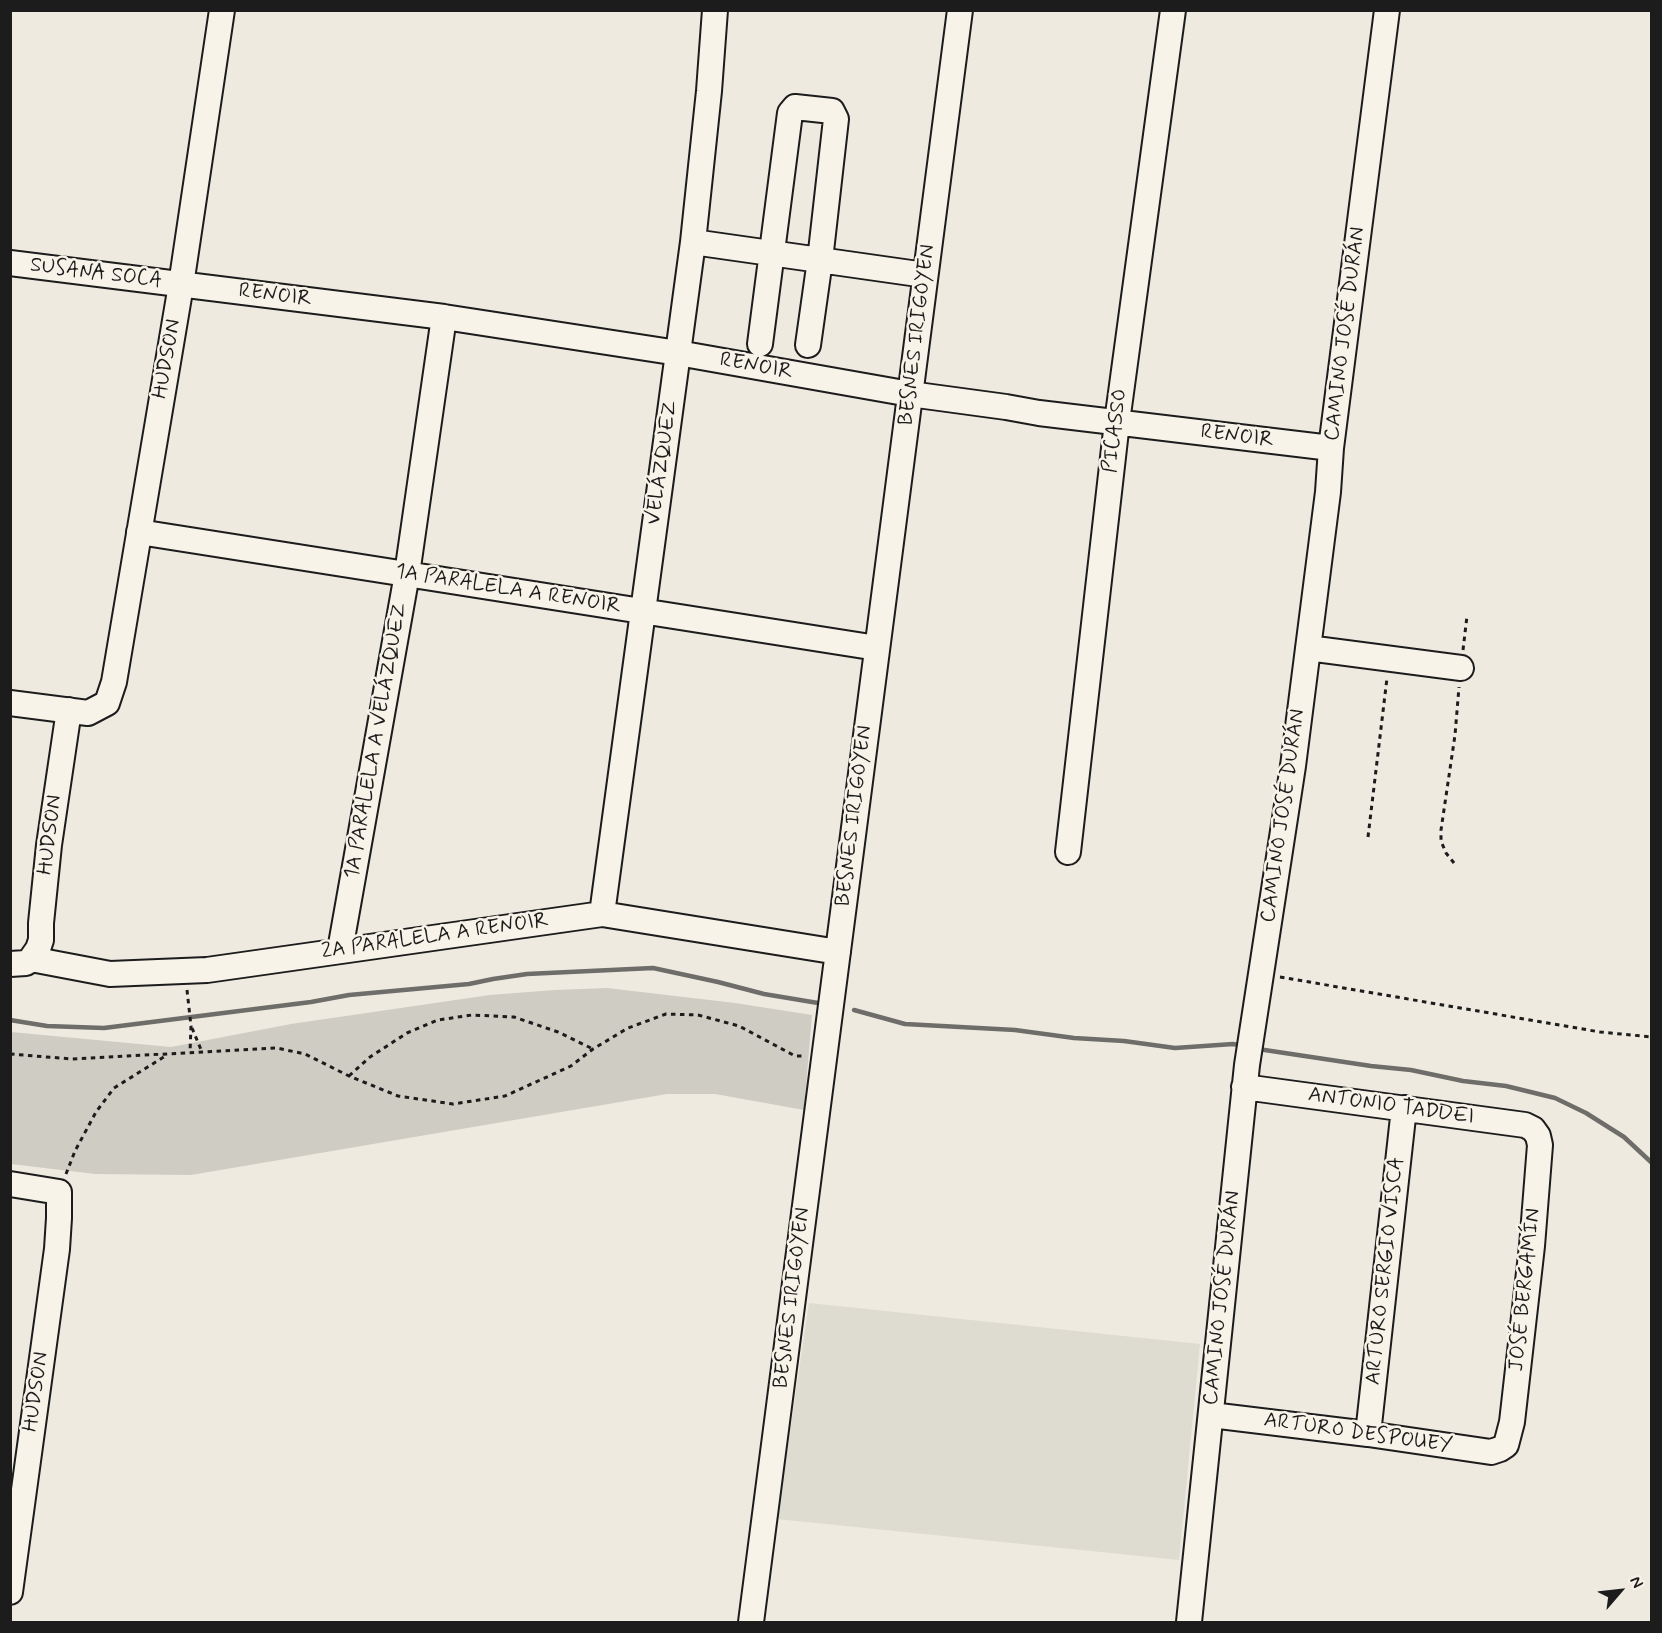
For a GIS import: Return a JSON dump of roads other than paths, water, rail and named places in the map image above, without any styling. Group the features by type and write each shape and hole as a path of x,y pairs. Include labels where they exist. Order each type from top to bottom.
{"street":[{"name":"HUDSON","path":"21,962 38,949 41,940 49,845 69,710 88,713 108,703 114,682 181,285 222,10"},
{"name":"VELÁZQUEZ","path":"602,914 693,242 715,10"},
{"name":"BESNES IRIGOYEN","path":"751,1623 960,10"},
{"name":"PICASSO","path":"1068,852 1117,422 1173,10"},
{"name":"CAMINO JOSÉ DURÁN","path":"1189,1623 1246,1076 1293,766 1387,10"},
{"path":"760,344 790,113 795,107 832,111 836,119 808,345"},
{"path":"693,242 925,275"},
{"name":"SUSANA SOCA","path":"10,263 181,285"},
{"name":"RENOIR","path":"181,285 444,317 1039,413 1331,448"},
{"name":"1A PARALELA A VELÁZQUEZ","path":"340,950 407,574 444,317"},
{"name":"1A PARALELA A RENOIR","path":"139,532 877,648"},
{"path":"1308,648 1461,668"},
{"path":"10,703 69,710"},
{"name":"2A PARALELA A RENOIR","path":"21,962 110,974 207,970 602,914 838,952"},
{"name":"ANTONIO TADDEI","path":"1246,1076 1404,1108 1525,1125 1533,1129 1534,1133"},
{"name":"ARTURO SERGIO VISCA","path":"1368,1434 1404,1108"},
{"name":"JOSÉ BERGAMÍN","path":"1503,1447 1506,1444 1512,1422 1532,1246 1540,1145 1538,1136 1534,1133"},
{"name":"HUDSON","path":"10,1184 58,1192 57,1249 18,1479 10,1592"},
{"name":"ARTURO DESPOUEY","path":"1211,1415 1491,1452 1503,1447"}],"waterway":[{"path":"10,1020 47,1026 104,1028 311,1002 349,995 469,984 527,974 653,968 764,994 824,1004"},
{"path":"854,1010 905,1024 1015,1030 1175,1048 1233,1044 1244,1046"},
{"path":"1258,1049 1411,1070 1463,1081 1506,1086 1555,1098 1586,1113 1624,1137 1652,1163"}]}
